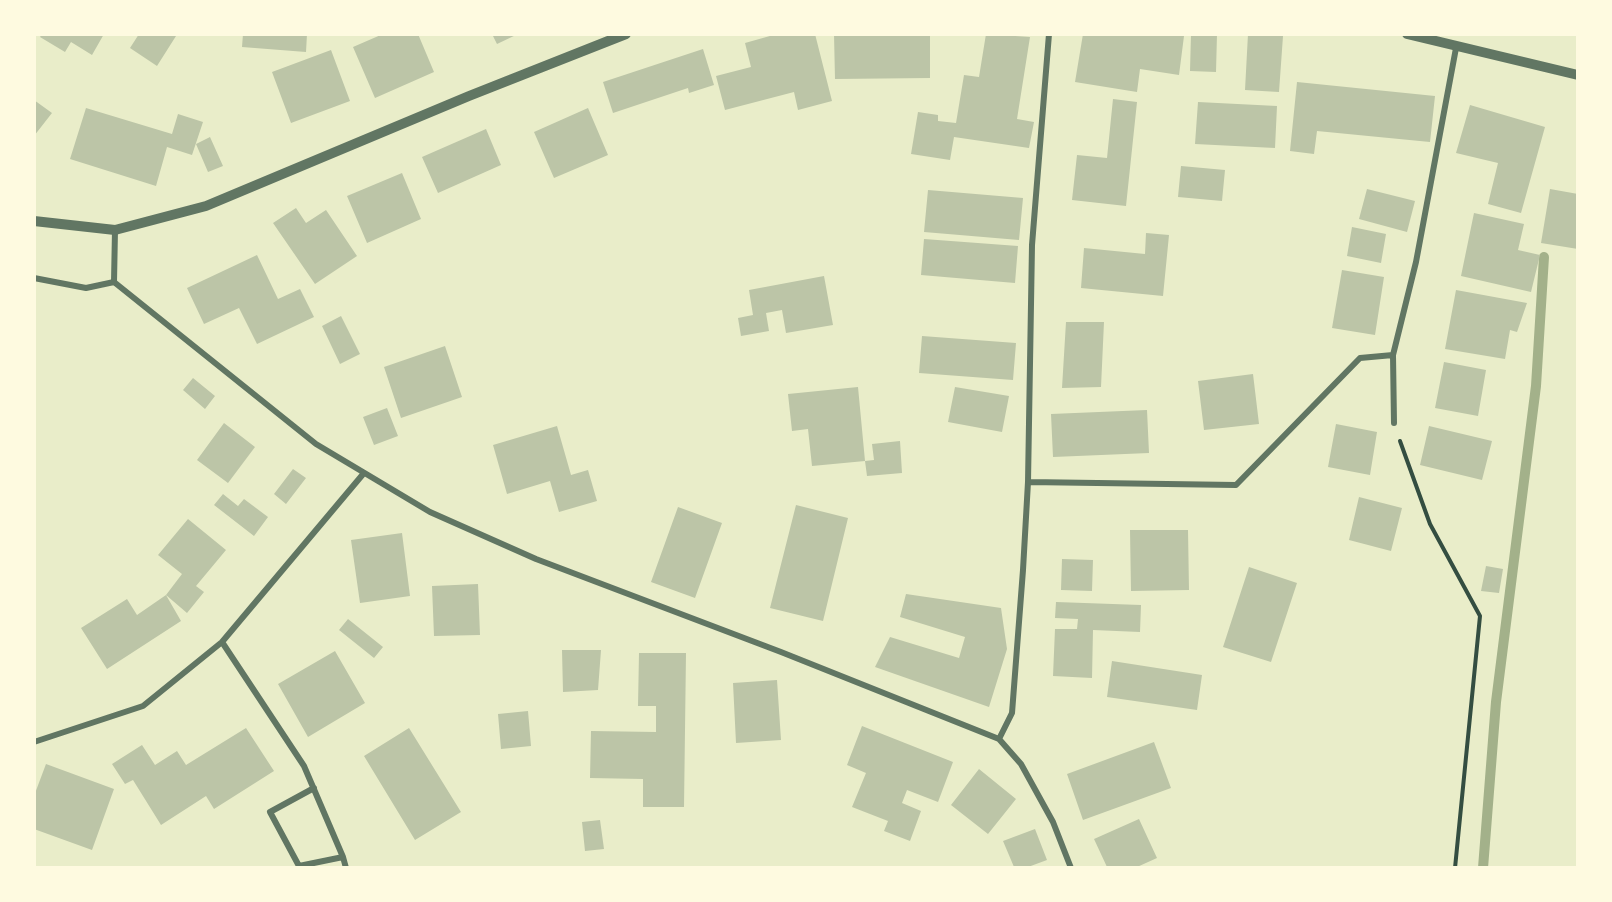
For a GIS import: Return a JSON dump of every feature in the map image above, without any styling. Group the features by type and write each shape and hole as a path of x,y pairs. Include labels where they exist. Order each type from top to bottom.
{"street":[{"path":"34,221 115,230 206,206 469,96 626,34"},
{"path":"999,739 1012,713 1028,482 1032,245 1050,34"},
{"path":"1407,34 1456,48 1578,75"},
{"path":"1394,423 1393,356 1416,262 1456,48"},
{"path":"114,282 115,230"},
{"path":"34,278 86,288 114,282"},
{"path":"114,282 316,444 430,512 536,559 781,652 999,739 1021,764 1053,822 1071,867"},
{"path":"1028,482 1236,485 1360,358 1393,356"},
{"path":"34,742 143,706 222,642 364,473"},
{"path":"222,642 304,766 344,857 346,867"},
{"path":"314,788 270,812 299,866 344,857"}],"path":[{"path":"1394,423 1430,524 1480,616 1455,867"}],"building":[{"path":"42,34 104,34 92,55 71,42 65,52 40,37"},
{"path":"139,34 174,34 176,36 157,66 130,48"},
{"path":"243,34 307,34 306,52 242,47"},
{"path":"383,34 418,34 434,72 375,98 353,47"},
{"path":"492,34 518,34 497,44"},
{"path":"777,34 815,34 832,101 798,110 794,92 725,110 716,76 751,67 745,43"},
{"path":"834,34 930,34 930,78 835,79"},
{"path":"986,34 1030,37 1017,119 1034,122 1029,148 954,137 950,160 911,154 918,112 938,115 938,121 956,123 964,75 979,77"},
{"path":"1083,34 1184,36 1179,75 1140,69 1137,92 1075,82"},
{"path":"1191,34 1217,34 1216,72 1190,71"},
{"path":"1248,34 1283,36 1279,92 1245,90"},
{"path":"703,49 714,85 689,93 688,88 613,113 603,82"},
{"path":"331,50 350,101 291,123 272,72"},
{"path":"1297,82 1435,96 1430,142 1317,131 1314,154 1290,151"},
{"path":"1113,99 1137,102 1126,206 1072,200 1077,155 1107,158"},
{"path":"34,100 52,113 34,136"},
{"path":"1198,102 1277,106 1275,148 1195,144"},
{"path":"1470,105 1545,127 1521,213 1488,204 1498,163 1456,153"},
{"path":"86,108 172,134 178,114 203,122 192,155 167,147 156,186 70,159"},
{"path":"588,108 608,155 554,178 534,132"},
{"path":"486,129 501,165 438,193 422,157"},
{"path":"210,137 223,166 208,172 196,144"},
{"path":"1181,166 1225,170 1222,201 1178,197"},
{"path":"402,173 421,219 367,243 347,196"},
{"path":"1367,189 1415,201 1407,232 1359,219"},
{"path":"1550,189 1578,194 1578,249 1541,243"},
{"path":"928,190 1023,198 1019,240 924,232"},
{"path":"296,208 306,223 326,210 357,256 315,284 273,223"},
{"path":"1474,213 1524,224 1518,250 1540,255 1531,292 1461,276"},
{"path":"1352,227 1386,234 1381,263 1347,256"},
{"path":"1146,233 1169,235 1163,296 1081,288 1084,248 1145,254"},
{"path":"924,239 1018,246 1015,283 921,275"},
{"path":"257,255 278,299 300,289 314,317 257,344 239,308 204,324 187,288"},
{"path":"1342,270 1384,277 1375,335 1332,328"},
{"path":"824,276 833,325 786,333 782,310 766,313 769,331 741,336 738,318 753,315 749,290"},
{"path":"1456,290 1527,303 1517,332 1510,330 1505,359 1445,349"},
{"path":"341,316 360,354 340,364 322,326"},
{"path":"1066,322 1104,322 1101,387 1062,388"},
{"path":"922,336 1016,343 1013,380 919,373"},
{"path":"445,346 462,397 401,418 384,367"},
{"path":"1444,362 1486,370 1478,416 1435,408"},
{"path":"1253,374 1259,424 1204,430 1198,381"},
{"path":"193,378 215,396 205,409 183,390"},
{"path":"858,387 865,461 812,466 808,429 792,431 788,394"},
{"path":"955,387 1009,396 1002,432 948,422"},
{"path":"387,408 398,436 374,445 363,417"},
{"path":"1147,410 1149,453 1053,457 1051,414"},
{"path":"224,423 255,447 228,483 197,460"},
{"path":"1336,424 1377,432 1370,475 1328,467"},
{"path":"557,426 571,475 588,470 597,501 559,512 550,481 507,494 493,445"},
{"path":"1429,426 1492,441 1482,480 1420,465"},
{"path":"900,441 902,473 867,476 865,461 874,460 872,444"},
{"path":"293,469 306,478 286,504 274,494"},
{"path":"223,494 238,506 244,499 268,517 254,536 214,505"},
{"path":"1359,497 1402,508 1391,551 1349,540"},
{"path":"796,505 848,518 823,621 770,608"},
{"path":"678,507 722,523 695,598 651,582"},
{"path":"188,519 226,550 196,586 204,592 187,613 166,595 182,574 158,555"},
{"path":"1130,530 1188,530 1189,590 1131,591"},
{"path":"402,533 410,596 360,603 351,540"},
{"path":"1062,559 1093,560 1092,591 1061,590"},
{"path":"1486,566 1503,569 1499,593 1481,591"},
{"path":"1249,567 1297,583 1271,662 1223,647"},
{"path":"478,584 480,635 434,636 432,586"},
{"path":"906,594 1001,608 1007,649 989,707 875,667 890,637 959,658 965,637 900,617"},
{"path":"166,595 181,621 107,669 81,628 127,599 137,615"},
{"path":"1056,602 1141,605 1140,632 1093,630 1092,678 1053,676 1055,629 1077,629 1078,619 1055,618"},
{"path":"348,619 383,647 374,658 339,630"},
{"path":"562,650 601,650 598,690 563,692"},
{"path":"335,651 365,703 308,737 278,684"},
{"path":"639,653 686,653 684,807 643,807 643,779 590,778 591,731 656,732 656,706 638,706"},
{"path":"1112,661 1202,675 1197,710 1107,697"},
{"path":"777,680 781,740 736,743 733,683"},
{"path":"528,711 531,746 501,749 498,714"},
{"path":"862,726 953,762 938,802 907,790 902,803 921,811 910,841 884,831 888,821 852,807 866,773 847,765"},
{"path":"246,728 274,771 214,809 206,796 161,825 133,780 125,784 112,764 142,745 155,765 177,751 186,765"},
{"path":"409,728 461,812 415,840 364,756"},
{"path":"1154,742 1171,788 1083,820 1067,774"},
{"path":"46,764 114,789 92,850 34,829 34,796"},
{"path":"979,769 1016,799 988,834 951,805"},
{"path":"1139,819 1157,858 1137,867 1107,867 1094,839"},
{"path":"600,820 604,849 585,851 582,822"},
{"path":"1035,829 1047,860 1028,867 1014,867 1003,841"}],"waterway":[{"path":"1483,868 1496,702 1536,386 1544,257"}]}
